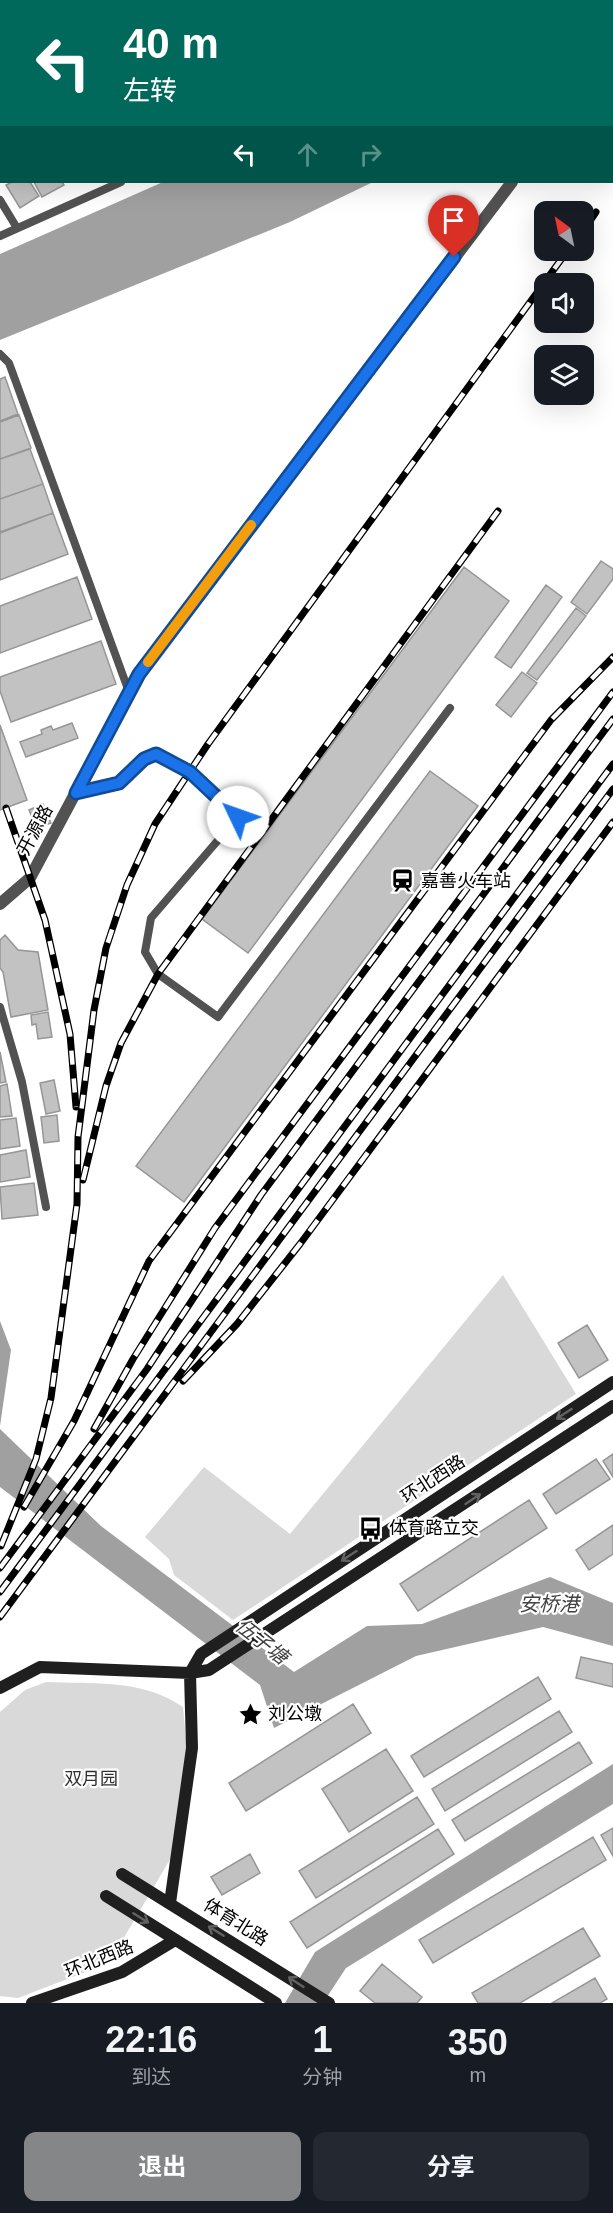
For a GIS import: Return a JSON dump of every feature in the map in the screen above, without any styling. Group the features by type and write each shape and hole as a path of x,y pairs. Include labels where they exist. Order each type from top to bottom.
{"street":[{"name":"开源路","path":"0,904 30,878 146,664 511,183"},
{"name":"环北西路","path":"189,1673 201,1654 613,1382"},
{"path":"0,1688 40,1667 189,1673 208,1670 613,1406"},
{"path":"170,1903 192,1748 189,1673"},
{"name":"体育北路","path":"122,1874 329,2003"},
{"path":"106,1896 276,2003"},
{"name":"环北西路","path":"32,2003 122,1972 175,1940"}],"lane":[{"path":"0,236 119,183"},
{"path":"0,200 17,228"},
{"path":"0,354 9,363 129,693"},
{"path":"76,793 119,783 144,759 156,754 190,772 238,817 151,918 145,952 158,974 219,1017 450,708"},
{"path":"0,1007 22,1082 46,1207"}],"green space":[{"path":"503,1275 576,1394 233,1620 174,1575 169,1559 145,1537 204,1467 290,1534"},
{"name":"双月园","path":"46,1682 99,1683 134,1687 168,1698 183,1707 187,1751 172,1856 109,1963 18,1998 0,1996 0,1712 25,1690"}],"water":[{"path":"161,183 371,183 290,222 0,340 0,254"},
{"path":"0,1321 11,1350 0,1426"},
{"name":"安桥港","path":"0,1429 101,1526 294,1672 367,1626 422,1624 550,1577 613,1603 613,1646 543,1627 416,1656 274,1728 260,1685 0,1487"},
{"path":"613,1764 613,1804 346,1968 323,2003 285,2003 315,1952"}],"building":[{"path":"31,183 39,196 20,208 6,185"},
{"path":"35,183 63,183 64,185 42,197"},
{"path":"5,377 18,414 0,421 0,379"},
{"path":"19,415 31,448 0,459 0,422"},
{"path":"30,449 43,484 0,499 0,459"},
{"path":"43,484 53,513 0,532 0,499"},
{"path":"53,513 68,554 0,580 0,533"},
{"path":"601,561 613,569 613,579 587,614 571,602"},
{"path":"464,567 509,601 248,953 202,919"},
{"path":"77,577 92,619 0,653 0,606"},
{"path":"546,585 562,597 511,668 495,657"},
{"path":"576,608 586,616 537,680 527,673"},
{"path":"101,641 116,684 11,722 0,691 0,677"},
{"path":"522,672 537,683 511,717 496,705"},
{"path":"72,723 78,738 26,757 20,742 42,734 41,730 51,726 53,730"},
{"path":"0,725 27,800 0,810"},
{"path":"430,771 478,806 184,1202 136,1166"},
{"path":"43,804 51,823 36,828 29,810"},
{"path":"5,935 18,950 38,952 48,1010 11,1017 3,972 0,968 0,940"},
{"path":"48,1012 52,1037 38,1039 36,1024 32,1025 31,1015"},
{"path":"0,1052 6,1082 0,1083"},
{"path":"54,1080 60,1111 46,1114 40,1083"},
{"path":"7,1084 12,1116 0,1117 0,1086"},
{"path":"57,1115 59,1141 44,1143 41,1117"},
{"path":"16,1118 20,1146 0,1149 0,1120"},
{"path":"26,1150 30,1177 0,1182 0,1155"},
{"path":"34,1183 38,1215 2,1219 0,1187"},
{"path":"587,1325 608,1360 579,1378 558,1343"},
{"path":"613,1454 613,1477 603,1461"},
{"path":"596,1459 610,1479 556,1514 543,1494"},
{"path":"529,1500 547,1528 418,1611 400,1584"},
{"path":"613,1525 613,1554 589,1570 576,1550"},
{"path":"581,1657 613,1664 613,1687 576,1678"},
{"path":"538,1677 551,1699 424,1777 411,1756"},
{"path":"353,1704 371,1733 246,1811 229,1783"},
{"path":"559,1711 572,1732 445,1811 432,1789"},
{"path":"579,1742 592,1763 465,1841 452,1820"},
{"path":"386,1749 413,1791 349,1832 322,1789"},
{"path":"417,1797 434,1824 316,1898 299,1871"},
{"path":"613,1828 613,1856 601,1835"},
{"path":"438,1829 454,1854 307,1948 290,1922"},
{"path":"593,1837 606,1860 433,1963 419,1940"},
{"path":"250,1854 260,1873 222,1895 211,1877"},
{"path":"583,1928 600,1956 520,2003 478,2003 472,1993"},
{"path":"382,1964 422,1997 417,2003 375,2003 360,1991"},
{"path":"595,1978 607,1999 600,2003 552,2003"}],"tunnel":[{"path":"0,1799 122,1874"},
{"path":"0,1829 106,1896"}],"railway":[{"path":"1,1546 36,1459 51,1398 77,1204 78,1137 94,1010 106,948 127,885 155,824 208,744 560,261"},
{"path":"83,1180 106,1086 121,1043 158,974 498,511"},
{"path":"24,1507 74,1421 149,1261 551,720 613,657"},
{"path":"94,1429 133,1359 215,1228 613,692"},
{"path":"0,1568 147,1369 261,1195 613,719"},
{"path":"0,1592 613,764"},
{"path":"0,1617 613,789"},
{"path":"6,808 45,920 70,1034 76,1107"},
{"path":"183,1381 237,1324 300,1244 613,822"}],"slow traffic":[{"path":"148,662 251,525"}],"place":[{"name":"嘉善火车站","path":"403,881"},
{"name":"体育路立交","path":"371,1528"},
{"name":"刘公墩","path":"250,1714"}],"route":[{"path":"238,817 190,772 156,754 144,759 119,783 76,793 139,674 454,257"}],"water label":[{"name":"伍子塘","path":"262,1641"}]}
